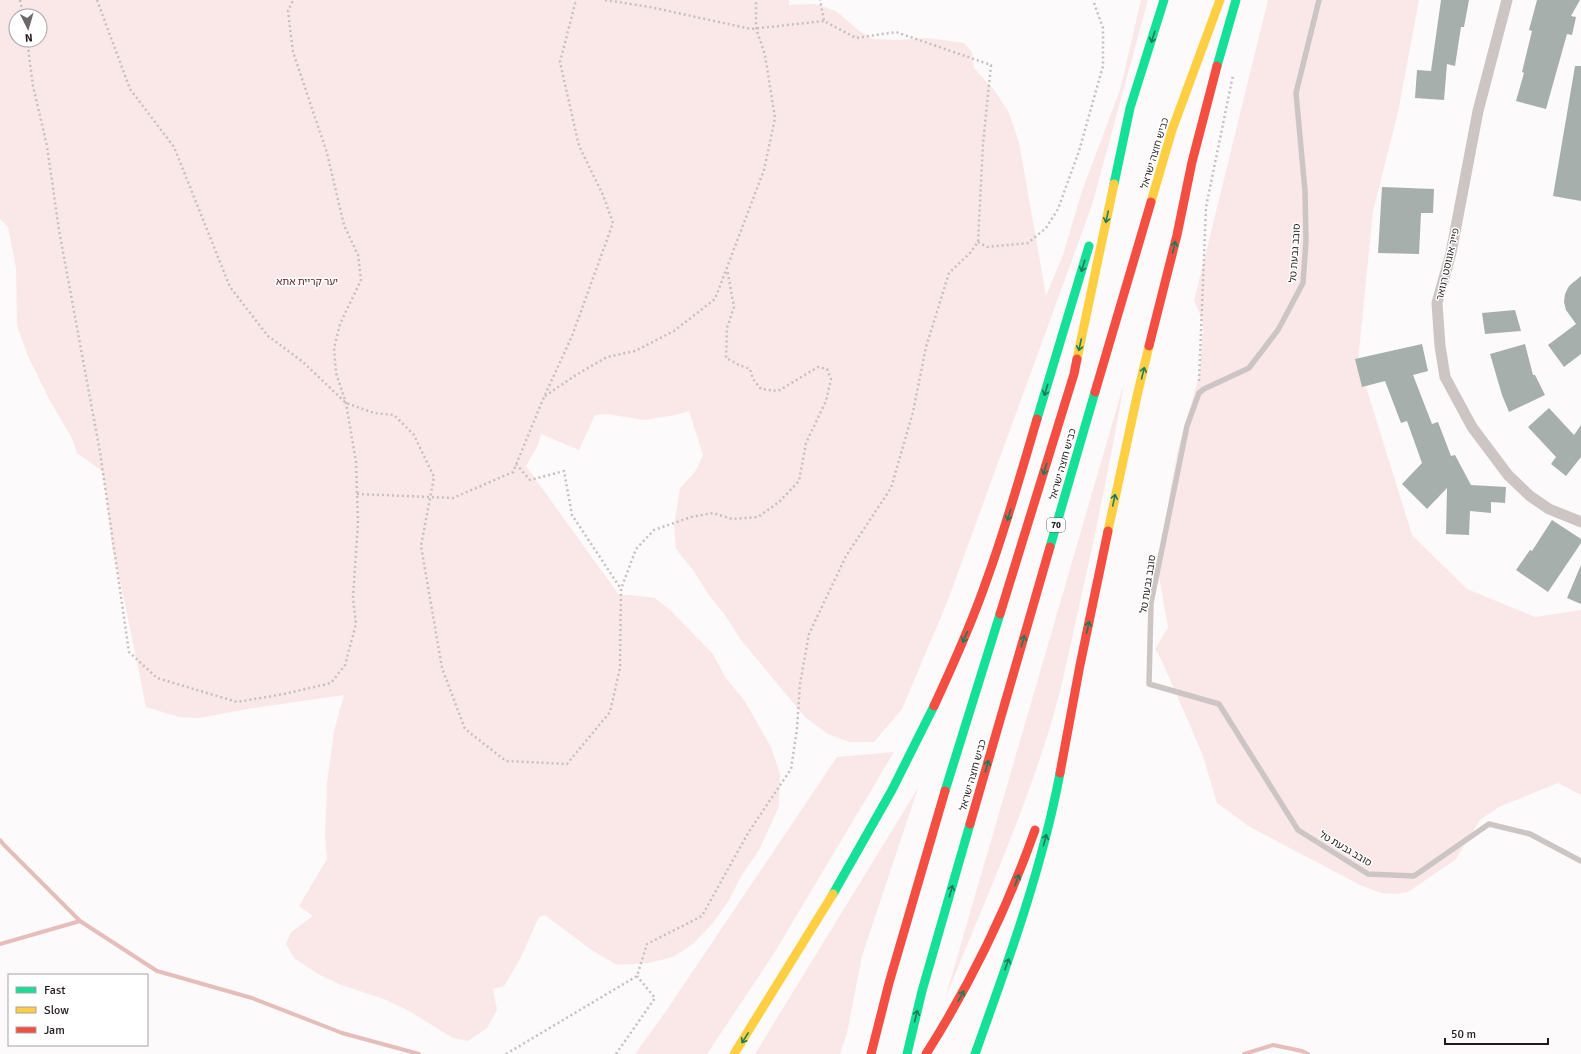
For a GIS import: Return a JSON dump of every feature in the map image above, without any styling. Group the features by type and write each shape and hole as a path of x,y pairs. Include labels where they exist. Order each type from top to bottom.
{"highway":[{"name":"כביש חוצה ישראל","path":"871,1054 889,982 921,871 1074,374 1130,108 1164,0"},
{"name":"כביש חוצה ישראל","path":"906,1054 922,991 1094,391 1172,130 1220,0"},
{"path":"1045,802 1057,762 1080,665 1137,396 1177,235 1192,162 1214,75 1236,0"},
{"path":"1098,215 1130,108"},
{"path":"734,1054 795,958 889,798 923,732 970,626 995,560 1091,238"},
{"path":"975,1054 1015,941 1046,838 1054,805 1080,665"},
{"path":"926,1054 944,1027 1000,922 1014,889 1038,823"},
{"path":"731,1042 795,958"}],"street":[{"name":"פייר אוגוסט רנואר","path":"1507,0 1478,111 1451,253 1437,303 1440,346 1445,377 1472,427 1508,475 1530,496 1549,509 1581,522"}],"lane":[{"name":"סובב גבעת טל","path":"1319,0 1296,93 1305,190 1306,241 1303,283 1278,330 1249,368 1204,389 1199,393 1187,426 1151,603 1148,684 1219,704 1298,830 1368,874 1414,876 1489,824 1530,834 1581,861"}],"path":[{"path":"97,0 130,89 174,147 230,287 268,336 303,362 346,403 374,413 394,415 414,435 434,477 421,546 442,668 465,729 506,761 567,764 610,712 620,668 622,589 636,549 654,530 691,517 713,513 732,519 758,517 779,502 799,482 806,443 826,400 832,379 826,368 818,367 778,392 761,389 753,379 750,369 726,358 727,328 734,307 727,269"},
{"path":"28,48 33,86 47,146 59,230 100,452 130,652 157,678 237,702 331,683 346,665 356,624 353,598 358,522 356,462 346,403 336,373 334,348 340,324 361,280 358,255 344,225 327,153 293,52 288,11 293,0"},
{"path":"357,494 453,498 513,472 544,397 572,336 613,223 603,195 579,146 560,62 576,0"},
{"path":"506,1054 637,976 647,944 702,916 748,833 791,769 798,729 800,684 808,634 846,556 891,488 913,412 926,347 949,273 970,253 978,242 983,144 991,64 896,32 856,38 824,21 751,29 650,7 605,0"},
{"path":"544,397 576,375 607,357 635,351 674,331 715,299 764,170 775,118 765,55 756,28 756,0"},
{"path":"820,0 824,21"},
{"path":"978,242 987,247 1028,243 1046,228 1058,209 1079,151 1103,66 1103,28 1093,0"},
{"path":"1199,393 1206,207 1233,74"},
{"path":"516,464 530,480 564,471 572,515 622,589"},
{"path":"616,1054 655,998 637,976"}],"green space":[{"name":"יער קריית אתא","path":"0,0 789,0 789,5 815,4 836,11 858,30 873,39 897,40 928,38 964,43 972,52 974,68 994,90 1008,111 1019,142 1046,296 1063,255 1081,194 1120,90 1141,0 1148,0 1092,205 948,600 902,709 874,742 849,742 828,734 805,717 741,640 693,570 676,549 674,526 680,488 695,472 703,455 689,411 676,415 643,420 608,414 595,415 579,450 541,434 538,445 526,466 619,595 655,598 671,611 713,654 725,677 744,700 771,747 780,774 779,806 759,850 740,878 729,900 712,924 693,944 673,957 649,963 617,965 593,951 545,915 539,917 521,957 504,986 493,989 497,1010 487,1028 468,1041 453,1038 409,1011 384,999 339,984 318,974 294,958 286,944 291,932 313,916 299,906 327,859 325,837 327,783 334,731 344,695 247,709 199,718 179,717 146,707 112,546 102,471 77,453 72,438 50,401 28,356 17,326 16,268 8,227 0,219"},
{"path":"1268,0 1419,0 1398,112 1373,211 1358,361 1412,535 1467,589 1535,617 1581,610 1581,795 1558,783 1499,807 1480,820 1456,859 1408,892 1396,894 1381,893 1360,885 1250,827 1217,803 1202,753 1161,659 1155,649 1168,628 1158,570 1171,486 1178,449 1200,373 1203,324 1194,301"},
{"path":"1124,383 1097,526 1059,696 1022,810 945,999"},
{"path":"894,752 773,955 707,1054 635,1054 664,1014 837,757"},
{"path":"918,788 862,956 847,1033 840,1054 755,1054"}],"building":[{"path":"1441,0 1469,0 1464,27 1461,27 1455,66 1447,64 1444,100 1415,98 1417,70 1431,71"},
{"path":"1537,0 1580,0 1571,16 1576,17 1572,35 1567,34 1546,109 1516,101 1524,73 1522,72 1532,31 1529,30"},
{"path":"1575,66 1581,66 1581,201 1553,196"},
{"path":"1382,187 1434,189 1433,213 1421,213 1419,254 1378,253"},
{"path":"1581,276 1581,354 1564,367 1548,345 1576,324 1566,310 1564,302 1565,294 1569,286"},
{"path":"1515,310 1521,331 1485,334 1482,313"},
{"path":"1422,344 1428,371 1413,375 1432,424 1438,422 1451,456 1455,455 1471,485 1506,487 1505,503 1491,502 1491,513 1470,511 1469,535 1446,534 1447,488 1427,509 1402,484 1422,463 1407,421 1401,423 1385,381 1362,387 1355,359"},
{"path":"1525,344 1533,375 1535,375 1545,395 1509,412 1502,395 1490,354"},
{"path":"1549,408 1574,435 1581,425 1581,457 1566,476 1551,464 1556,457 1528,427"},
{"path":"1552,520 1581,539 1581,543 1548,592 1516,570 1530,550 1532,551"},
{"path":"1581,565 1581,604 1567,598"}],"waterway":[{"path":"0,840 80,921 157,971 252,998 342,1033 419,1054"},
{"path":"0,944 80,921"},
{"path":"1244,1054 1273,1045 1302,1051 1308,1054"}],"traffic: fast":[{"path":"1114,184 1130,108 1164,0"},
{"path":"1217,66 1236,0"},
{"path":"1037,419 1089,246"},
{"path":"1050,547 1095,392"},
{"path":"945,791 1000,614"},
{"path":"833,894 892,790 934,706"},
{"path":"975,1054 1012,950 1034,880 1053,809 1060,773"},
{"path":"907,1054 922,991 970,824"}],"traffic: slow":[{"path":"1151,202 1172,130 1220,0"},
{"path":"1077,359 1114,184"},
{"path":"1108,531 1149,346"},
{"path":"734,1054 833,894"}],"traffic: jam":[{"path":"1149,346 1177,235 1192,162 1217,66"},
{"path":"1095,392 1151,202"},
{"path":"1000,614 1074,374 1077,359"},
{"path":"934,706 975,612 1007,520 1037,419"},
{"path":"1060,773 1080,665 1108,531"},
{"path":"970,824 1050,547"},
{"path":"871,1054 889,983 945,791"},
{"path":"926,1054 958,1000 987,945 1000,917 1035,830"}]}
